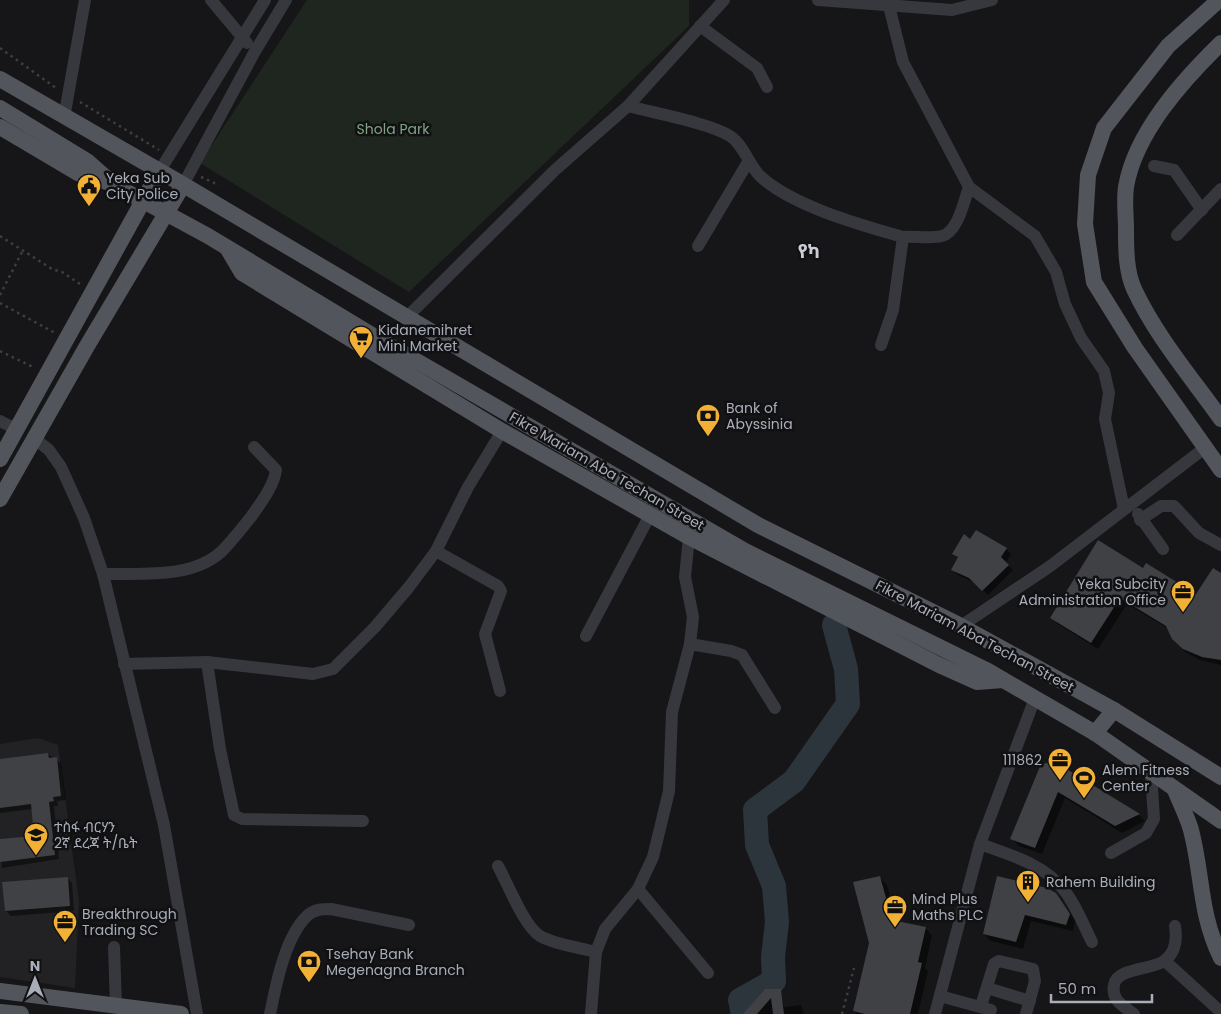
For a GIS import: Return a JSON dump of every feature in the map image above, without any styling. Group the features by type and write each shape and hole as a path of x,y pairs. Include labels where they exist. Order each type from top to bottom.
{"main road":[{"path":"1219,0 1168,46 1104,128 1088,175 1085,224 1094,282 1135,348 1221,470"},
{"path":"1221,43 1178,89 1136,150 1126,188 1126,224 1128,263 1133,288 1154,325 1221,419"},
{"name":"Fikre Mariam Aba Techan Street","path":"0,79 159,172 187,178 406,318 758,525 961,626 1114,710 1221,777"},
{"name":"Fikre Mariam Aba Techan Street","path":"0,108 87,161 114,185 165,212 744,551 1004,680 1095,733 1221,821"},
{"path":"0,127 78,173 114,185"},
{"path":"0,459 159,172"},
{"path":"0,499 165,212 187,178"},
{"path":"228,249 242,273 502,431 689,537 939,665 977,682 1004,680"},
{"path":"744,551 758,525"},
{"path":"1095,733 1114,710"},
{"path":"1175,790 1190,828 1204,912 1212,938 1221,958"},
{"path":"0,991 181,1014"},
{"path":"0,1012 21,1014"}],"street":[{"path":"64,118 85,0"},
{"path":"211,0 254,53"},
{"path":"159,172 265,0"},
{"path":"187,178 254,53 286,0"},
{"path":"406,318 555,170 628,106 724,0"},
{"path":"818,0 952,10 992,0"},
{"path":"889,6 907,69 969,187 1034,236 1056,272 1065,304 1081,338 1104,371 1109,393 1105,419 1129,506 1163,549"},
{"path":"700,26 757,68 767,87"},
{"path":"628,106 731,136 760,176 812,207 903,237 941,237 948,234 954,227 969,187"},
{"path":"698,246 748,162"},
{"path":"1154,166 1172,168 1202,210"},
{"path":"1177,235 1221,189"},
{"path":"881,345 893,310 903,237"},
{"path":"0,421 16,429"},
{"path":"124,664 207,662 313,674 333,669 381,621 436,550 468,487 502,431"},
{"path":"35,439 49,450 61,467 84,518 103,574 164,825 196,1014"},
{"path":"103,574 160,573 203,564 220,553 255,510 275,478 276,470 254,447"},
{"path":"961,626 1048,567 1206,447"},
{"path":"1140,520 1161,506 1174,506 1199,533 1221,545"},
{"path":"586,636 650,515"},
{"path":"591,1014 596,952 605,929 638,888 653,857 664,816 669,791 672,712 690,644 693,617 685,577 689,537"},
{"path":"436,550 498,586 501,591 485,634 500,691"},
{"path":"690,644 731,651 742,655 775,708"},
{"path":"207,662 220,749 234,815 242,819 296,818 363,821"},
{"path":"935,1014 980,844 1035,698"},
{"path":"1110,853 1146,833 1154,819 1151,773"},
{"path":"980,844 1030,862 1050,876 1064,889 1092,942"},
{"path":"498,866 531,927 540,935 596,952"},
{"path":"638,888 708,973"},
{"path":"270,1014 277,981 288,948 308,915 318,910 331,909 409,925"},
{"path":"1134,1014 1117,1001 1112,992 1114,981 1122,974 1165,961 1173,951 1177,937 1175,926"},
{"path":"114,948 116,1006"},
{"path":"940,996 988,1010 994,964 999,961 1033,969 1035,981 1026,1014"},
{"path":"1165,961 1221,1012"},
{"path":"992,990 1030,1001"}],"path":[{"path":"0,48 68,95 151,143 168,158"},
{"path":"187,178 219,185"},
{"path":"0,236 85,287"},
{"path":"0,296 23,250"},
{"path":"0,302 58,335"},
{"path":"0,351 38,370"},
{"path":"842,1014 854,968"}],"shaded area":[{"name":"ተስፋ ብርሃን 2ኛ ደረጃ ት/ቤት","path":"38,738 58,745 79,901 75,988 0,977 0,744"}],"green space":[{"name":"Shola Park","path":"307,0 689,0 689,26 409,292 200,163"}],"building":[{"path":"976,530 1007,548 1001,557 1009,565 982,591 969,578 951,570 958,557 952,554 964,534 970,539"},
{"path":"1098,540 1143,568 1146,563 1196,594 1213,568 1221,573 1221,660 1202,657 1183,649 1172,639 1166,626 1120,598 1091,643 1050,618"},
{"path":"48,753 49,758 57,757 61,796 53,797 54,801 49,802 55,855 0,862 0,839 34,836 31,804 0,808 0,759"},
{"path":"1055,762 1140,814 1115,826 1058,792 1035,848 1010,839 1041,764"},
{"path":"880,876 892,920 926,927 918,962 922,963 910,1014 865,1014 853,1011 869,943 853,882"},
{"name":"Rahem Building","path":"997,876 1047,888 1056,893 1070,914 1066,925 1025,915 1016,942 983,934"},
{"path":"68,877 70,906 5,911 2,882"},
{"path":"765,989 781,989 784,1014 773,1014 771,998 757,1014 743,1014"}],"waterway":[{"path":"743,1014 740,1000 774,981 773,957 777,922 774,886 757,845 755,810 794,781 848,704 846,669 834,625"}],"place":[{"name":"Yeka Sub City Police","path":"89,207"},
{"name":"Kidanemihret Mini Market","path":"361,359"},
{"name":"Bank of Abyssinia","path":"708,437"},
{"name":"Yeka Subcity Administration Office","path":"1183,613"},
{"name":"111862","path":"1060,781"},
{"name":"Alem Fitness Center","path":"1084,799"},
{"name":"ተስፋ ብርሃን 2ኛ ደረጃ ት/ቤት","path":"36,856"},
{"name":"Rahem Building","path":"1028,903"},
{"name":"Mind Plus Maths PLC","path":"895,928"},
{"name":"Breakthrough Trading SC","path":"65,943"},
{"name":"Tsehay Bank Megenagna Branch","path":"309,983"}],"district":[{"name":"የካ","path":"809,251"}]}
